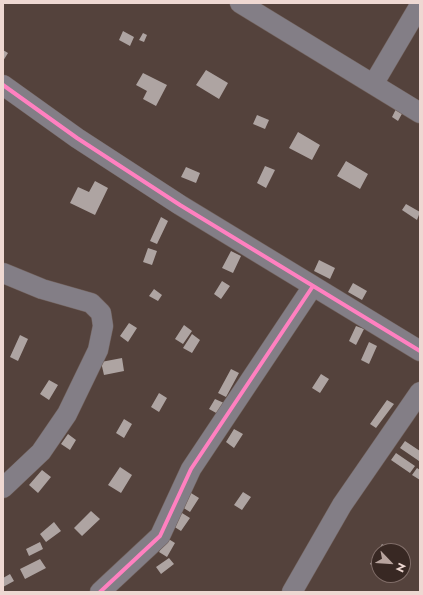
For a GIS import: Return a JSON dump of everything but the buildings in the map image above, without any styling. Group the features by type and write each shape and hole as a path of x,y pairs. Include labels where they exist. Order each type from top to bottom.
{"street":[{"path":"240,3 374,83 420,113"},
{"path":"374,83 420,5"},
{"path":"3,85 77,138 173,201 420,351"},
{"path":"3,274 42,290 91,303 101,313 103,326 98,350 68,414 40,452 3,488"},
{"path":"100,592 160,536 191,469 313,286"},
{"path":"292,592 342,505 420,392"}],"cycle path":[{"path":"3,85 77,138 180,205 420,351"},
{"path":"100,592 160,536 191,469 313,286"}]}
